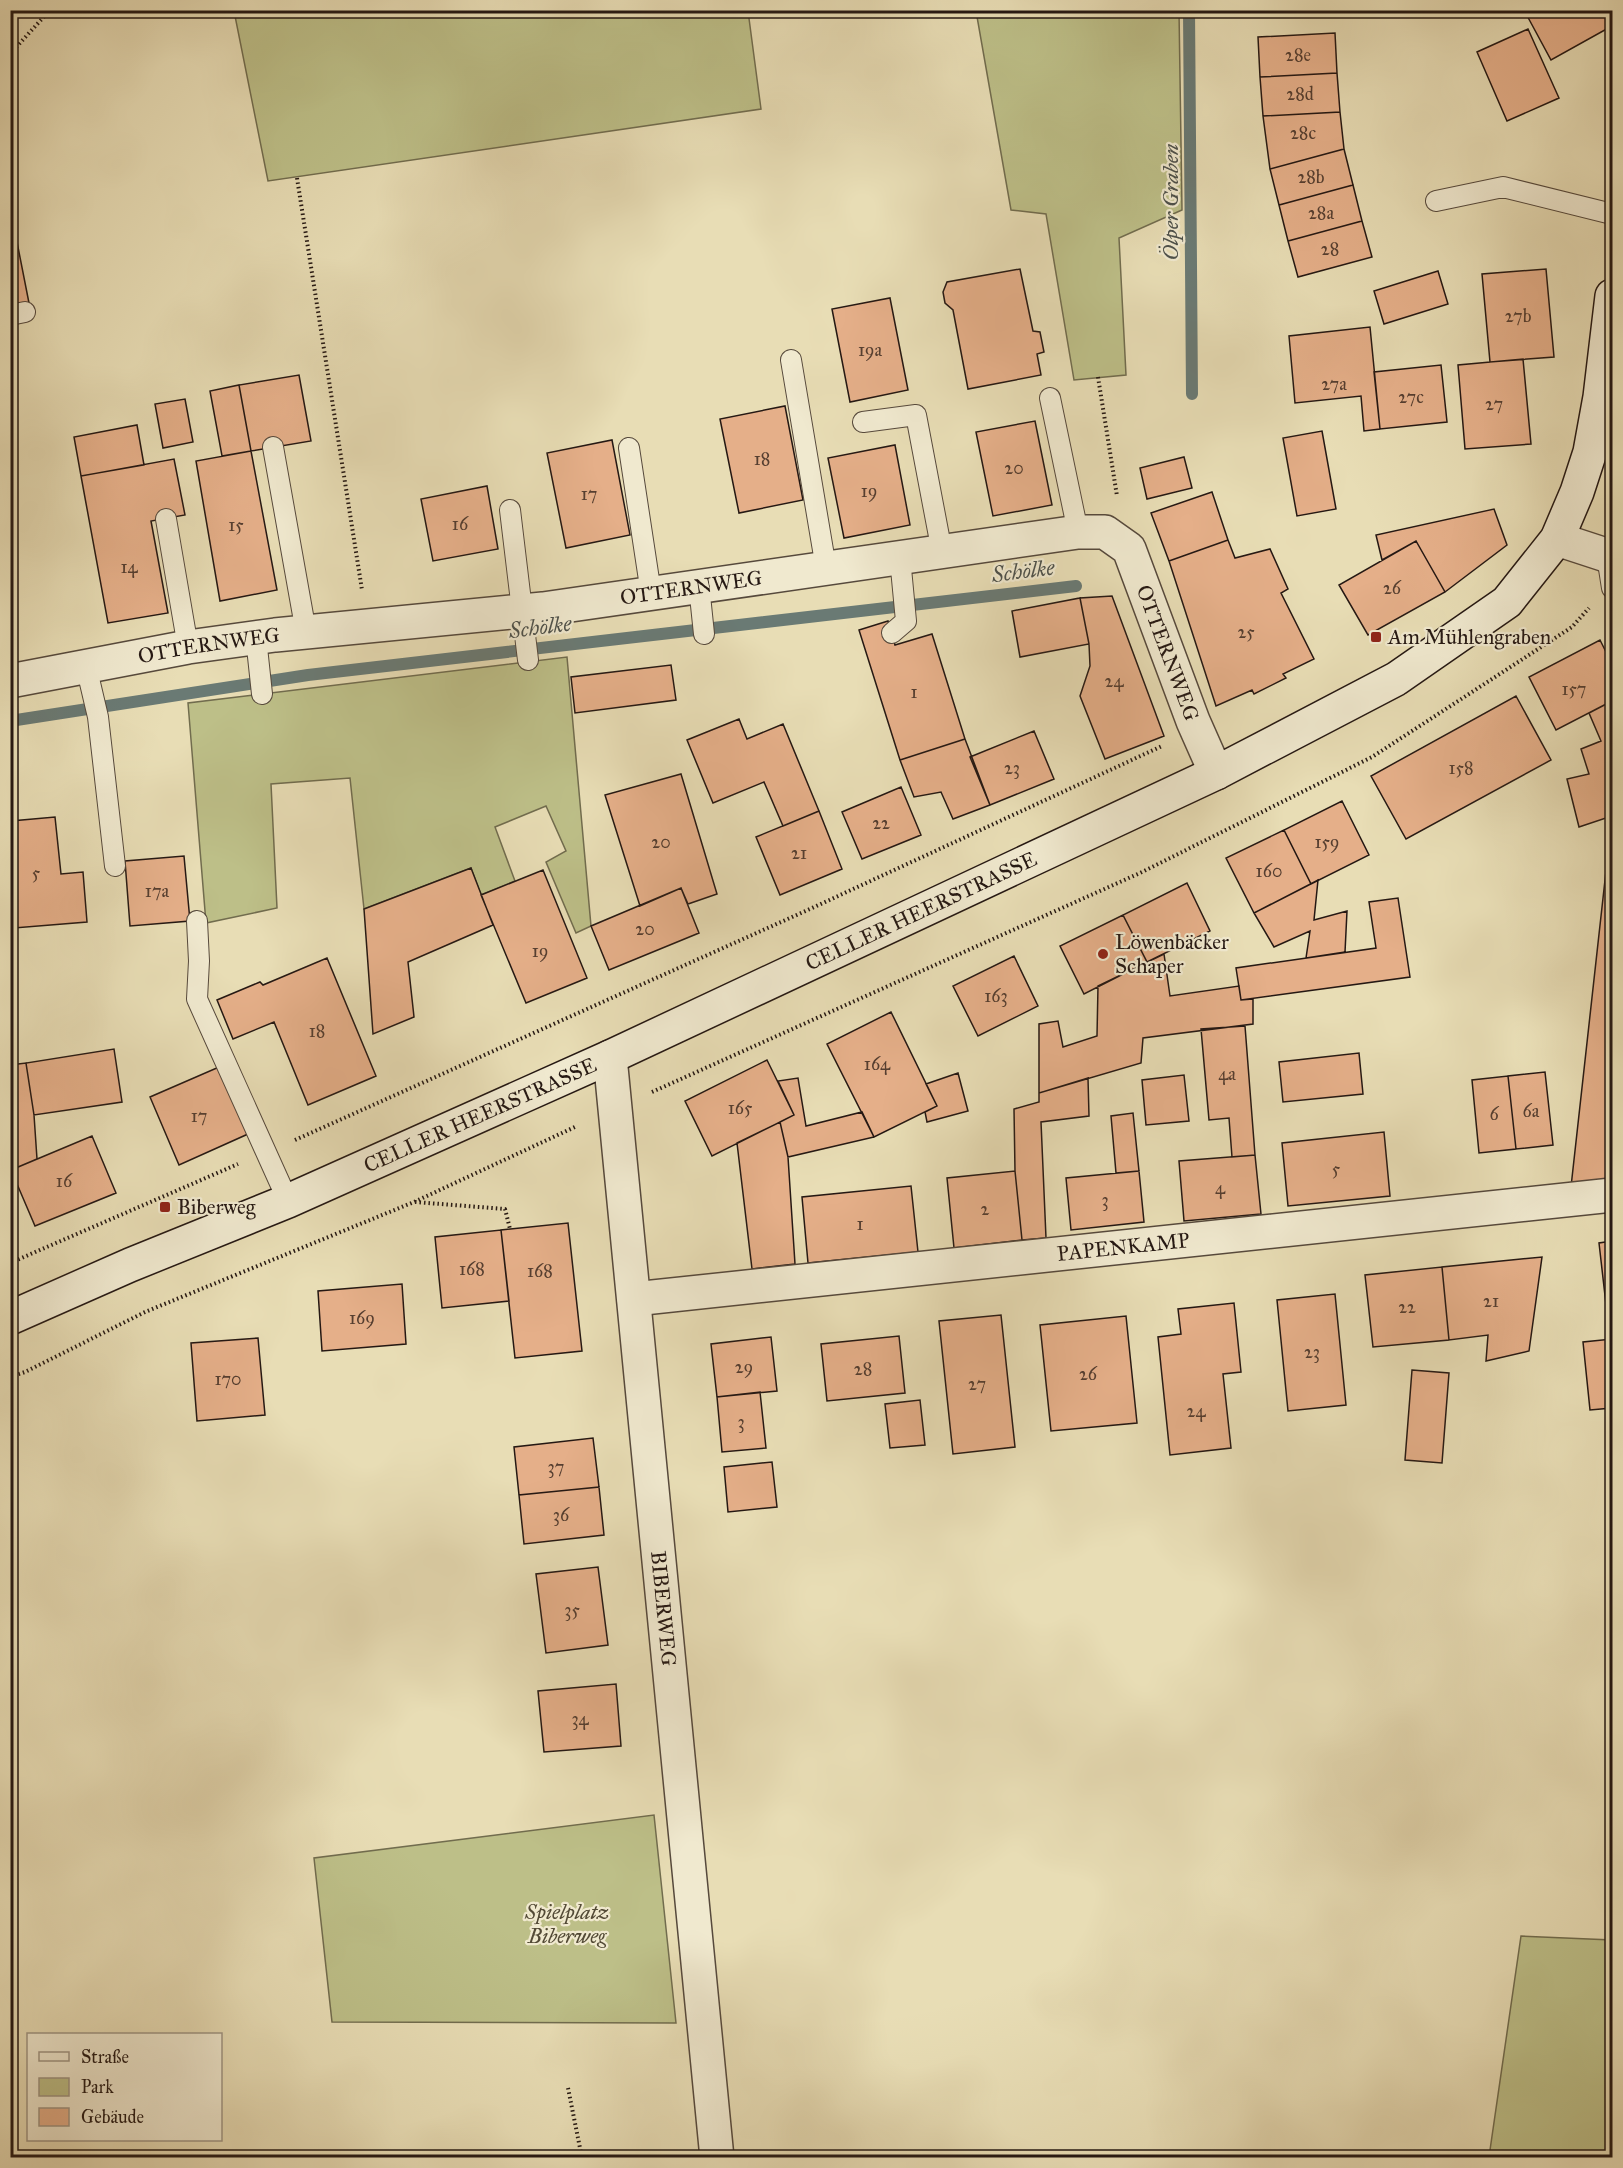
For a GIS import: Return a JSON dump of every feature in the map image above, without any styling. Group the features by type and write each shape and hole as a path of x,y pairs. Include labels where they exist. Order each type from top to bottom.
{"street":[{"name":"CELLER HEERSTRASSE","path":"10,1318 130,1264 288,1201 610,1058 1216,773 1405,673 1507,602 1557,538 1577,492 1590,452 1600,397 1612,296"},
{"name":"OTTERNWEG","path":"10,681 87,674 188,646 257,649 306,632 368,626 524,622 651,593 700,598 826,568 901,570 942,552 1092,532 1129,549 1216,773"},
{"path":"1557,538 1611,567"},
{"name":"BIBERWEG","path":"610,1058 717,2157"},
{"name":"PAPENKAMP","path":"634,1299 1612,1195"}],"lane":[{"path":"1436,201 1503,187 1612,214"},
{"path":"791,360 826,568"},
{"path":"1050,398 1092,532"},
{"path":"863,422 916,415 942,552"},
{"path":"273,447 306,632"},
{"path":"629,448 651,593"},
{"path":"510,510 528,660"},
{"path":"166,519 188,646"},
{"path":"899,627 901,570"},
{"path":"700,598 704,634"},
{"path":"257,649 262,694"},
{"path":"87,674 98,717 115,866"},
{"path":"197,921 199,962 197,999 288,1201"}],"path":[{"path":"10,54 50,10"},
{"path":"297,178 368,626"},
{"path":"1092,532 1119,507 1098,377"},
{"path":"10,1377 25,1372 144,1312 414,1202 616,1108 1140,873 1372,757 1572,627 1596,601"},
{"path":"10,1263 265,1153 810,909 1197,729"},
{"path":"414,1202 505,1209 510,1229"},
{"path":"568,2088 582,2157"}],"green space":[{"path":"234,11 748,11 761,109 268,181"},
{"path":"976,11 1179,11 1182,210 1119,238 1126,375 1074,380 1046,214 1011,210"},
{"path":"567,657 591,926 576,933 546,862 566,851 546,806 495,827 515,881 481,895 471,868 364,909 350,778 271,784 277,908 206,923 188,703"},
{"name":"Spielplatz Biberweg","path":"654,1815 676,2023 332,2022 314,1858"},
{"path":"1521,1936 1612,1940 1612,2157 1489,2157"}],"building":[{"path":"1524,10 1606,10 1612,26 1551,60"},
{"path":"1528,29 1559,98 1507,121 1477,52"},
{"path":"1335,33 1337,73 1260,77 1258,37"},
{"path":"1337,73 1340,112 1263,116 1260,77"},
{"path":"1340,112 1344,149 1270,169 1263,116"},
{"path":"1344,149 1353,185 1279,205 1270,169"},
{"path":"1353,185 1362,221 1288,241 1279,205"},
{"path":"1362,221 1372,257 1298,277 1288,241"},
{"path":"17,242 29,303 10,307 10,243"},
{"path":"1020,269 1033,331 1040,332 1044,352 1037,354 1041,375 968,389 953,310 945,303 943,292 947,282"},
{"path":"1546,269 1554,357 1490,362 1482,274"},
{"path":"1438,271 1448,304 1384,324 1374,291"},
{"path":"890,298 908,390 850,402 832,309"},
{"path":"1370,327 1380,429 1364,431 1361,396 1295,403 1289,336"},
{"path":"1523,359 1531,444 1465,449 1458,365"},
{"path":"1441,365 1447,422 1380,429 1374,372"},
{"path":"299,375 311,441 251,451 239,385"},
{"path":"239,385 251,451 222,456 210,391"},
{"path":"185,399 193,442 163,448 155,404"},
{"path":"785,406 803,500 739,513 720,419"},
{"path":"1035,421 1052,505 993,516 976,432"},
{"path":"137,425 144,465 81,476 74,437"},
{"path":"1322,431 1336,509 1297,516 1283,438"},
{"path":"612,440 630,535 566,548 547,453"},
{"path":"895,445 910,525 844,538 828,458"},
{"path":"251,451 277,590 220,601 196,461"},
{"path":"1184,457 1192,488 1147,499 1140,468"},
{"path":"174,459 185,515 151,521 168,613 108,623 81,476"},
{"path":"487,486 498,549 433,561 421,499"},
{"path":"1212,492 1228,540 1169,561 1151,513"},
{"path":"1494,509 1507,545 1445,592 1416,541 1382,560 1376,535"},
{"path":"1228,540 1235,558 1270,549 1288,589 1281,593 1314,659 1283,674 1286,678 1254,694 1252,690 1216,706 1169,561"},
{"path":"1416,541 1445,592 1368,635 1339,585"},
{"path":"1112,596 1164,736 1105,759 1080,696 1090,666 1089,644 1080,598"},
{"path":"1080,598 1089,644 1020,657 1012,611"},
{"path":"888,621 895,645 932,634 965,739 900,760 859,630"},
{"path":"1600,640 1612,664 1612,701 1556,730 1529,677"},
{"path":"671,665 676,700 575,713 571,677"},
{"path":"1516,696 1551,760 1406,839 1371,776"},
{"path":"1612,701 1612,816 1579,827 1567,779 1589,774 1581,749 1601,741 1589,713"},
{"path":"739,719 747,739 783,724 819,811 783,826 764,782 713,803 687,740"},
{"path":"1034,731 1054,779 990,805 970,757"},
{"path":"965,739 990,805 953,819 941,792 914,797 900,760"},
{"path":"681,774 717,894 688,904 681,888 640,906 605,795"},
{"path":"901,787 921,835 862,859 842,812"},
{"path":"1342,801 1369,855 1311,884 1284,830"},
{"path":"819,811 842,869 780,895 756,837"},
{"path":"55,817 61,874 83,872 87,922 14,928 10,892 10,847 13,847 11,821"},
{"path":"1284,830 1311,884 1254,913 1226,858"},
{"path":"1609,844 1612,844 1612,1182 1571,1187"},
{"path":"184,856 190,921 130,926 125,861"},
{"path":"471,868 493,925 408,962 414,1017 373,1034 364,909"},
{"path":"543,870 587,978 526,1003 481,895"},
{"path":"1318,880 1314,920 1347,911 1345,952 1306,958 1310,931 1274,947 1254,913"},
{"path":"1187,883 1210,931 1147,962 1123,915"},
{"path":"681,888 699,933 609,970 591,926"},
{"path":"1398,898 1410,977 1241,1000 1236,968 1376,948 1369,902"},
{"name":"Löwenbäcker Schaper","path":"1123,915 1147,962 1084,994 1060,946"},
{"path":"1164,954 1170,996 1239,986 1241,1000 1253,999 1253,1024 1143,1038 1141,1063 1039,1093 1039,1024 1058,1021 1063,1047 1097,1036 1098,986"},
{"path":"1014,956 1038,1006 978,1036 953,986"},
{"path":"327,958 376,1076 308,1105 274,1022 233,1039 217,1000 260,982 263,985"},
{"path":"891,1012 937,1106 874,1137 827,1044"},
{"path":"1245,1026 1255,1155 1232,1157 1229,1118 1209,1120 1201,1029"},
{"path":"114,1049 122,1102 34,1115 26,1063"},
{"path":"1359,1053 1363,1094 1283,1102 1279,1062"},
{"path":"767,1060 794,1115 712,1156 685,1101"},
{"path":"26,1063 34,1115 37,1159 11,1170 10,1065"},
{"path":"219,1067 248,1134 179,1165 150,1097"},
{"path":"1545,1072 1553,1145 1516,1149 1508,1076"},
{"path":"958,1073 968,1111 927,1122 925,1112 937,1106 926,1084"},
{"path":"1184,1075 1189,1121 1146,1125 1142,1080"},
{"path":"1508,1076 1516,1149 1479,1153 1472,1080"},
{"path":"798,1078 806,1126 862,1112 874,1137 788,1157 780,1122 794,1115 778,1081"},
{"path":"1088,1078 1089,1116 1041,1122 1046,1238 1022,1240 1015,1171 1014,1109 1039,1102 1039,1093"},
{"path":"1133,1113 1139,1171 1116,1173 1111,1116"},
{"path":"780,1122 788,1157 795,1264 752,1269 737,1143"},
{"path":"1384,1132 1390,1196 1288,1206 1282,1143"},
{"path":"92,1136 116,1193 35,1226 11,1170"},
{"path":"1255,1155 1261,1214 1184,1221 1179,1161"},
{"path":"1015,1171 1022,1240 954,1248 947,1178"},
{"path":"1139,1171 1144,1222 1071,1230 1066,1178"},
{"path":"911,1186 918,1252 808,1263 802,1197"},
{"path":"568,1223 582,1351 515,1358 501,1230"},
{"path":"501,1230 509,1301 442,1308 435,1237"},
{"path":"1612,1241 1612,1321 1608,1322 1599,1243"},
{"path":"1542,1257 1529,1351 1486,1361 1488,1335 1449,1340 1442,1267"},
{"path":"1442,1267 1449,1340 1373,1347 1365,1275"},
{"path":"402,1284 406,1344 322,1351 318,1291"},
{"path":"1335,1294 1346,1405 1288,1411 1277,1300"},
{"path":"1234,1303 1241,1372 1223,1374 1231,1448 1170,1455 1158,1337 1181,1334 1178,1309"},
{"path":"1001,1315 1015,1447 953,1454 939,1321"},
{"path":"1126,1316 1137,1423 1051,1431 1040,1325"},
{"path":"899,1336 905,1393 827,1401 821,1344"},
{"path":"771,1337 777,1391 717,1397 711,1344"},
{"path":"258,1338 265,1415 197,1421 191,1343"},
{"path":"1612,1339 1612,1408 1590,1410 1583,1342"},
{"path":"1412,1370 1449,1373 1442,1463 1405,1460"},
{"path":"760,1392 766,1448 722,1452 717,1397"},
{"path":"920,1400 925,1445 890,1448 885,1404"},
{"path":"593,1438 599,1487 519,1495 514,1447"},
{"path":"772,1462 777,1507 728,1512 724,1467"},
{"path":"599,1487 604,1535 524,1544 519,1495"},
{"path":"10,1563 17,1622 10,1622"},
{"path":"598,1567 608,1645 546,1653 536,1574"},
{"path":"616,1684 621,1746 544,1752 538,1691"}],"waterway":[{"name":"Ölper Graben","path":"1189,10 1192,394"},
{"name":"Schölke","path":"10,721 308,675 1076,586"}],"place":[{"name":"Am Mühlengraben","path":"1376,637"},
{"name":"Löwenbäcker Schaper","path":"1103,954"},
{"name":"Biberweg","path":"165,1207"}]}
